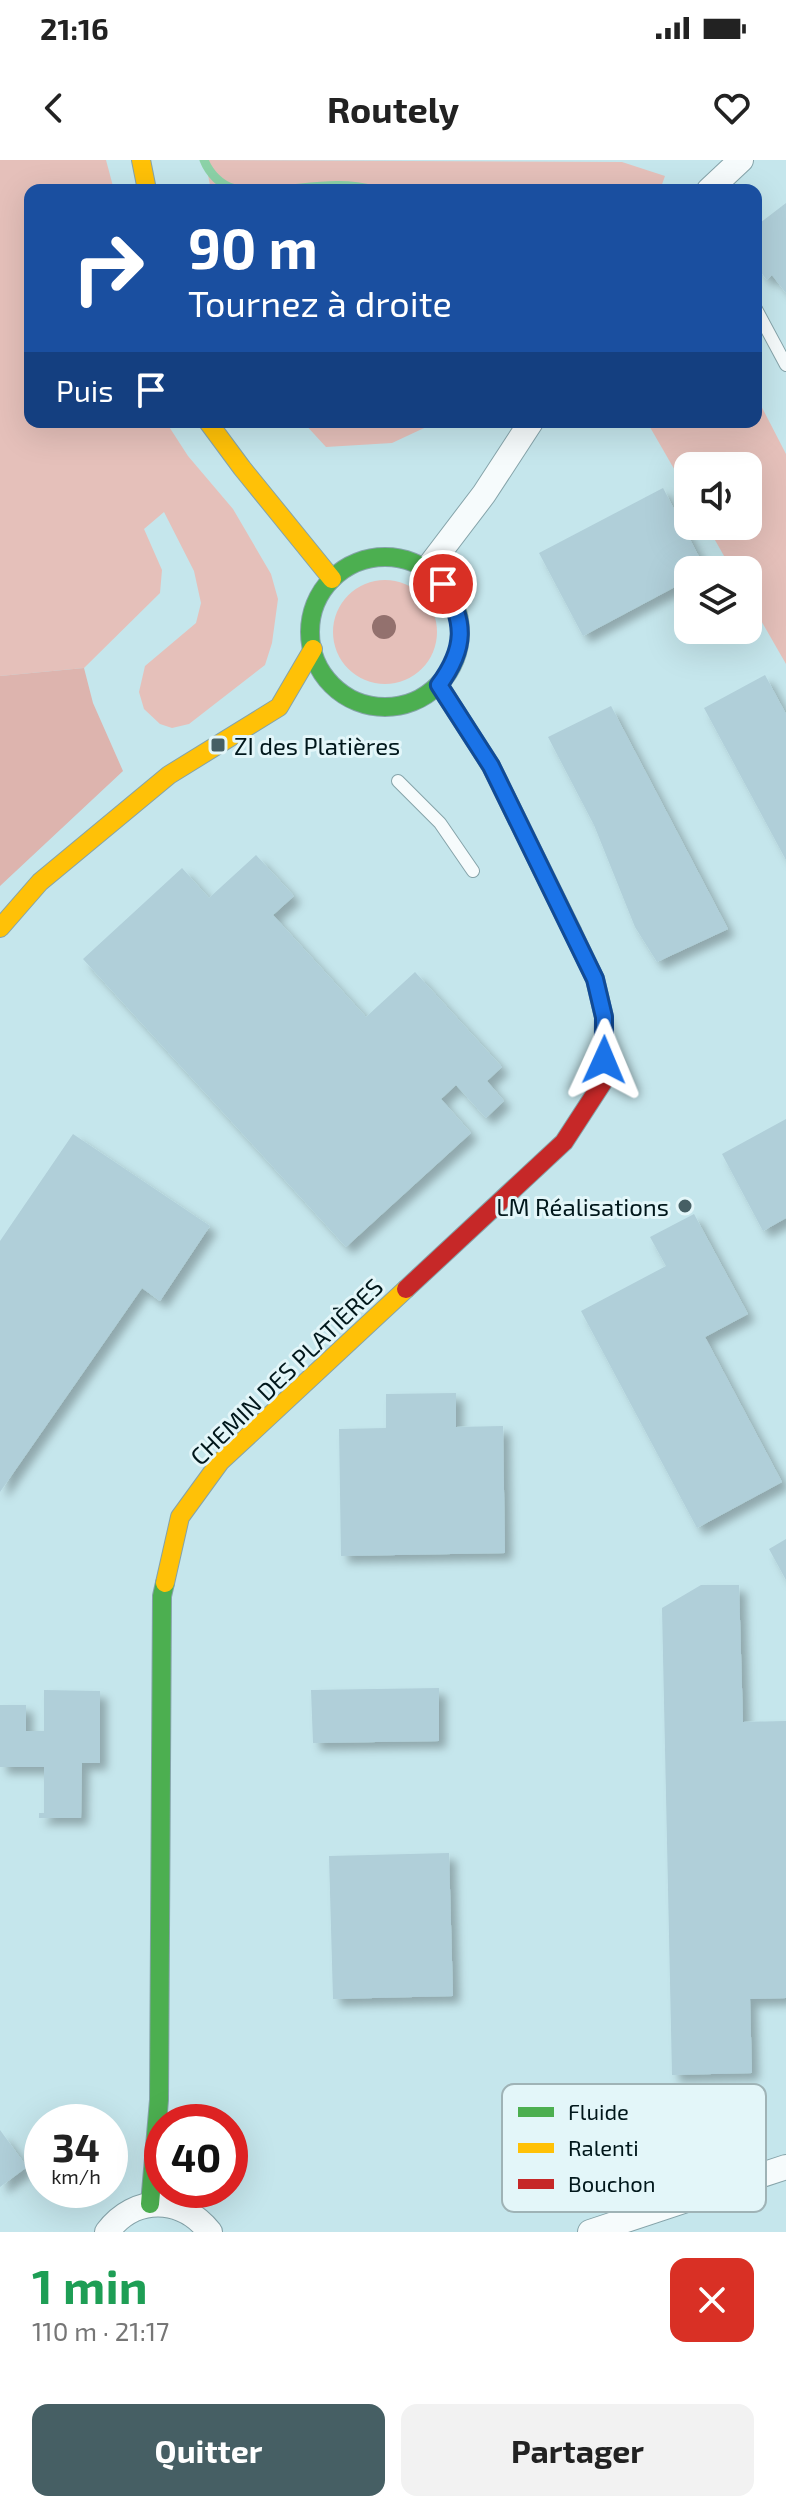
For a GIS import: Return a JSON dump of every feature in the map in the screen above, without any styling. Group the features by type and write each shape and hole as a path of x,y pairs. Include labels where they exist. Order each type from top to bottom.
{"street":[{"path":"141,160 146,184"},
{"path":"715,184 741,160"},
{"path":"212,428 332,579"},
{"path":"427,569 484,494 527,428"},
{"path":"330,703 394,707 419,700 439,685 452,667 459,646 460,624 455,602 443,584 427,569 403,559 377,557 353,564 332,579 320,594 313,612 313,649 320,669 332,685 349,698 368,705"},
{"path":"279,707 313,649"},
{"name":"CHEMIN DES PLATIÈRES","path":"159,2104 162,1596 180,1517 220,1462 564,1142 603,1082 604,1017 595,979 491,766 439,685"},
{"path":"0,928 40,882 169,775 279,707 305,705"},
{"path":"766,2174 786,2167"},
{"path":"107,2232 115,2221 144,2206"},
{"path":"177,2208 193,2215 210,2232"},
{"path":"590,2232 650,2212"}],"lane":[{"path":"762,320 786,365"},
{"path":"398,781 440,823 473,871"}],"shaded area":[{"path":"0,160 106,160 112,184 24,184 24,428 170,428 188,456 233,509 271,574 278,599 272,643 265,665 189,724 172,728 160,724 144,709 139,692 145,666 196,623 201,603 194,571 164,512 144,529 162,570 160,593 84,668 0,676"},
{"path":"205,160 622,162 665,176 662,184 210,184"},
{"path":"762,408 786,454 786,664 762,622 762,556 724,556 715,540 762,540 762,452 674,452 674,469 650,428 762,428"},
{"path":"309,428 424,428 392,443 326,447"},
{"path":"385,580 405,584 422,595 433,612 437,632 433,652 422,669 405,680 385,684 365,680 348,669 337,652 333,632 337,612 348,595 365,584"},
{"path":"84,668 93,703 123,771 0,886 0,676"}],"building":[{"path":"786,203 786,293 772,275 767,280 762,274 762,221"},
{"path":"663,488 674,509 674,540 690,540 699,556 674,556 674,587 583,636 539,553"},
{"path":"765,675 786,714 786,860 704,708"},
{"path":"611,706 728,929 657,962 635,927 594,825 548,737"},
{"path":"256,855 294,896 273,915 366,1017 415,972 502,1067 487,1081 504,1101 486,1118 456,1085 441,1099 471,1133 346,1247 83,959 182,868 209,898"},
{"path":"786,1119 786,1218 763,1231 722,1154"},
{"path":"73,1134 210,1226 160,1301 142,1288 0,1492 0,1241"},
{"path":"694,1214 748,1314 705,1337 782,1482 697,1528 581,1311 666,1266 650,1237"},
{"path":"456,1393 456,1427 503,1426 505,1553 341,1556 339,1429 386,1428 386,1394"},
{"path":"786,1539 786,1580 769,1549"},
{"path":"701,1585 739,1585 743,1722 786,1721 786,1998 750,1999 752,2073 672,2075 662,1608"},
{"path":"439,1688 439,1741 313,1743 311,1690"},
{"path":"44,1690 100,1691 100,1763 82,1763 81,1818 39,1818 39,1813 44,1813 44,1767 0,1767 0,1705 26,1705 26,1731 44,1731"},
{"path":"449,1853 453,1996 333,1999 329,1856"},
{"path":"0,2130 24,2163 24,2169 0,2187"}],"waterway":[{"path":"204,160 209,170 224,184"}],"traffic: fast":[{"path":"385,557 414,563 438,579 454,603 460,632 454,661 438,685 414,701 385,707 356,701 332,685 316,661 310,632 316,603 332,579 356,563 385,557"},
{"path":"159,2104 162,1596 165,1583"}],"traffic: slow":[{"path":"141,160 146,184"},
{"path":"212,428 332,579"},
{"path":"0,928 40,882 169,775 279,707 313,649"},
{"path":"439,685 491,766 572,931"},
{"path":"165,1583 180,1517 220,1462 406,1289"}],"traffic: jam":[{"path":"406,1289 564,1142 603,1082 604,1017 595,979 572,931"}],"place":[{"name":"ZI des Platières","path":"218,745"},
{"name":"LM Réalisations","path":"685,1206"}],"route":[{"path":"443,584 455,602 460,624 459,646 452,667 439,685 491,766 595,979 604,1017 604,1060"}]}
